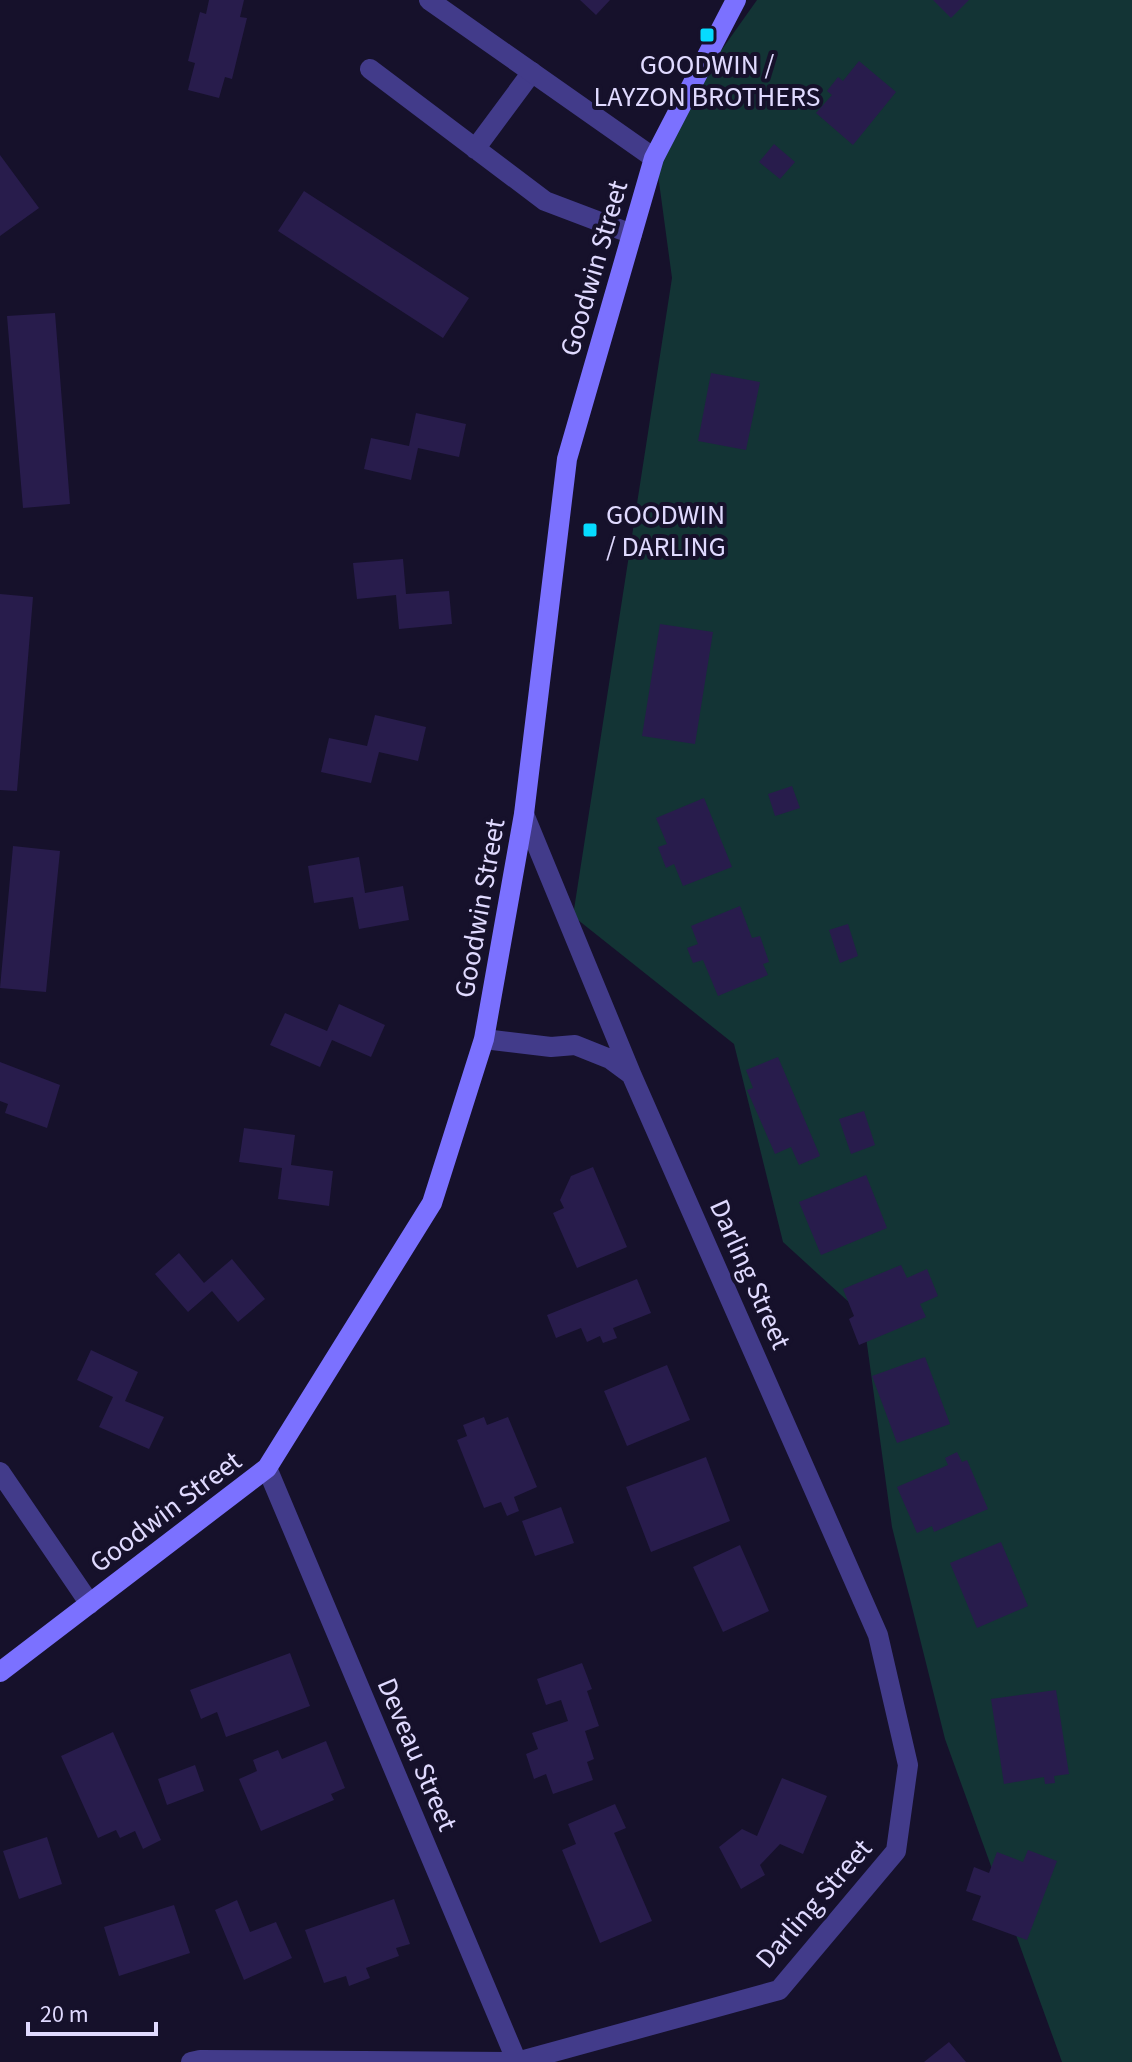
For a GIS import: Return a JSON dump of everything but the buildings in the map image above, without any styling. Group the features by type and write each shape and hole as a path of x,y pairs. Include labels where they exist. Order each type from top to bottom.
{"main road":[{"name":"Goodwin Street","path":"0,1672 267,1468 432,1203 484,1039 524,814 567,459 654,158 736,0"}],"street":[{"path":"429,0 654,158"},
{"path":"370,69 545,201 632,234"},
{"path":"475,149 532,72"},
{"name":"Darling Street","path":"191,2062 517,2062 779,1990 896,1851 908,1765 878,1635 632,1076 524,814"},
{"path":"484,1039 551,1047 575,1045 610,1059 632,1076"},
{"name":"Deveau Street","path":"267,1468 517,2062"},
{"path":"0,1472 90,1604"}],"green space":[{"path":"757,0 1132,0 1132,2062 1062,2062 945,1739 892,1527 863,1315 783,1242 734,1044 573,916 672,278 654,145"}],"place":[{"name":"GOODWIN / LAYZON BROTHERS","path":"707,35"},
{"name":"GOODWIN / DARLING","path":"590,530"}]}
